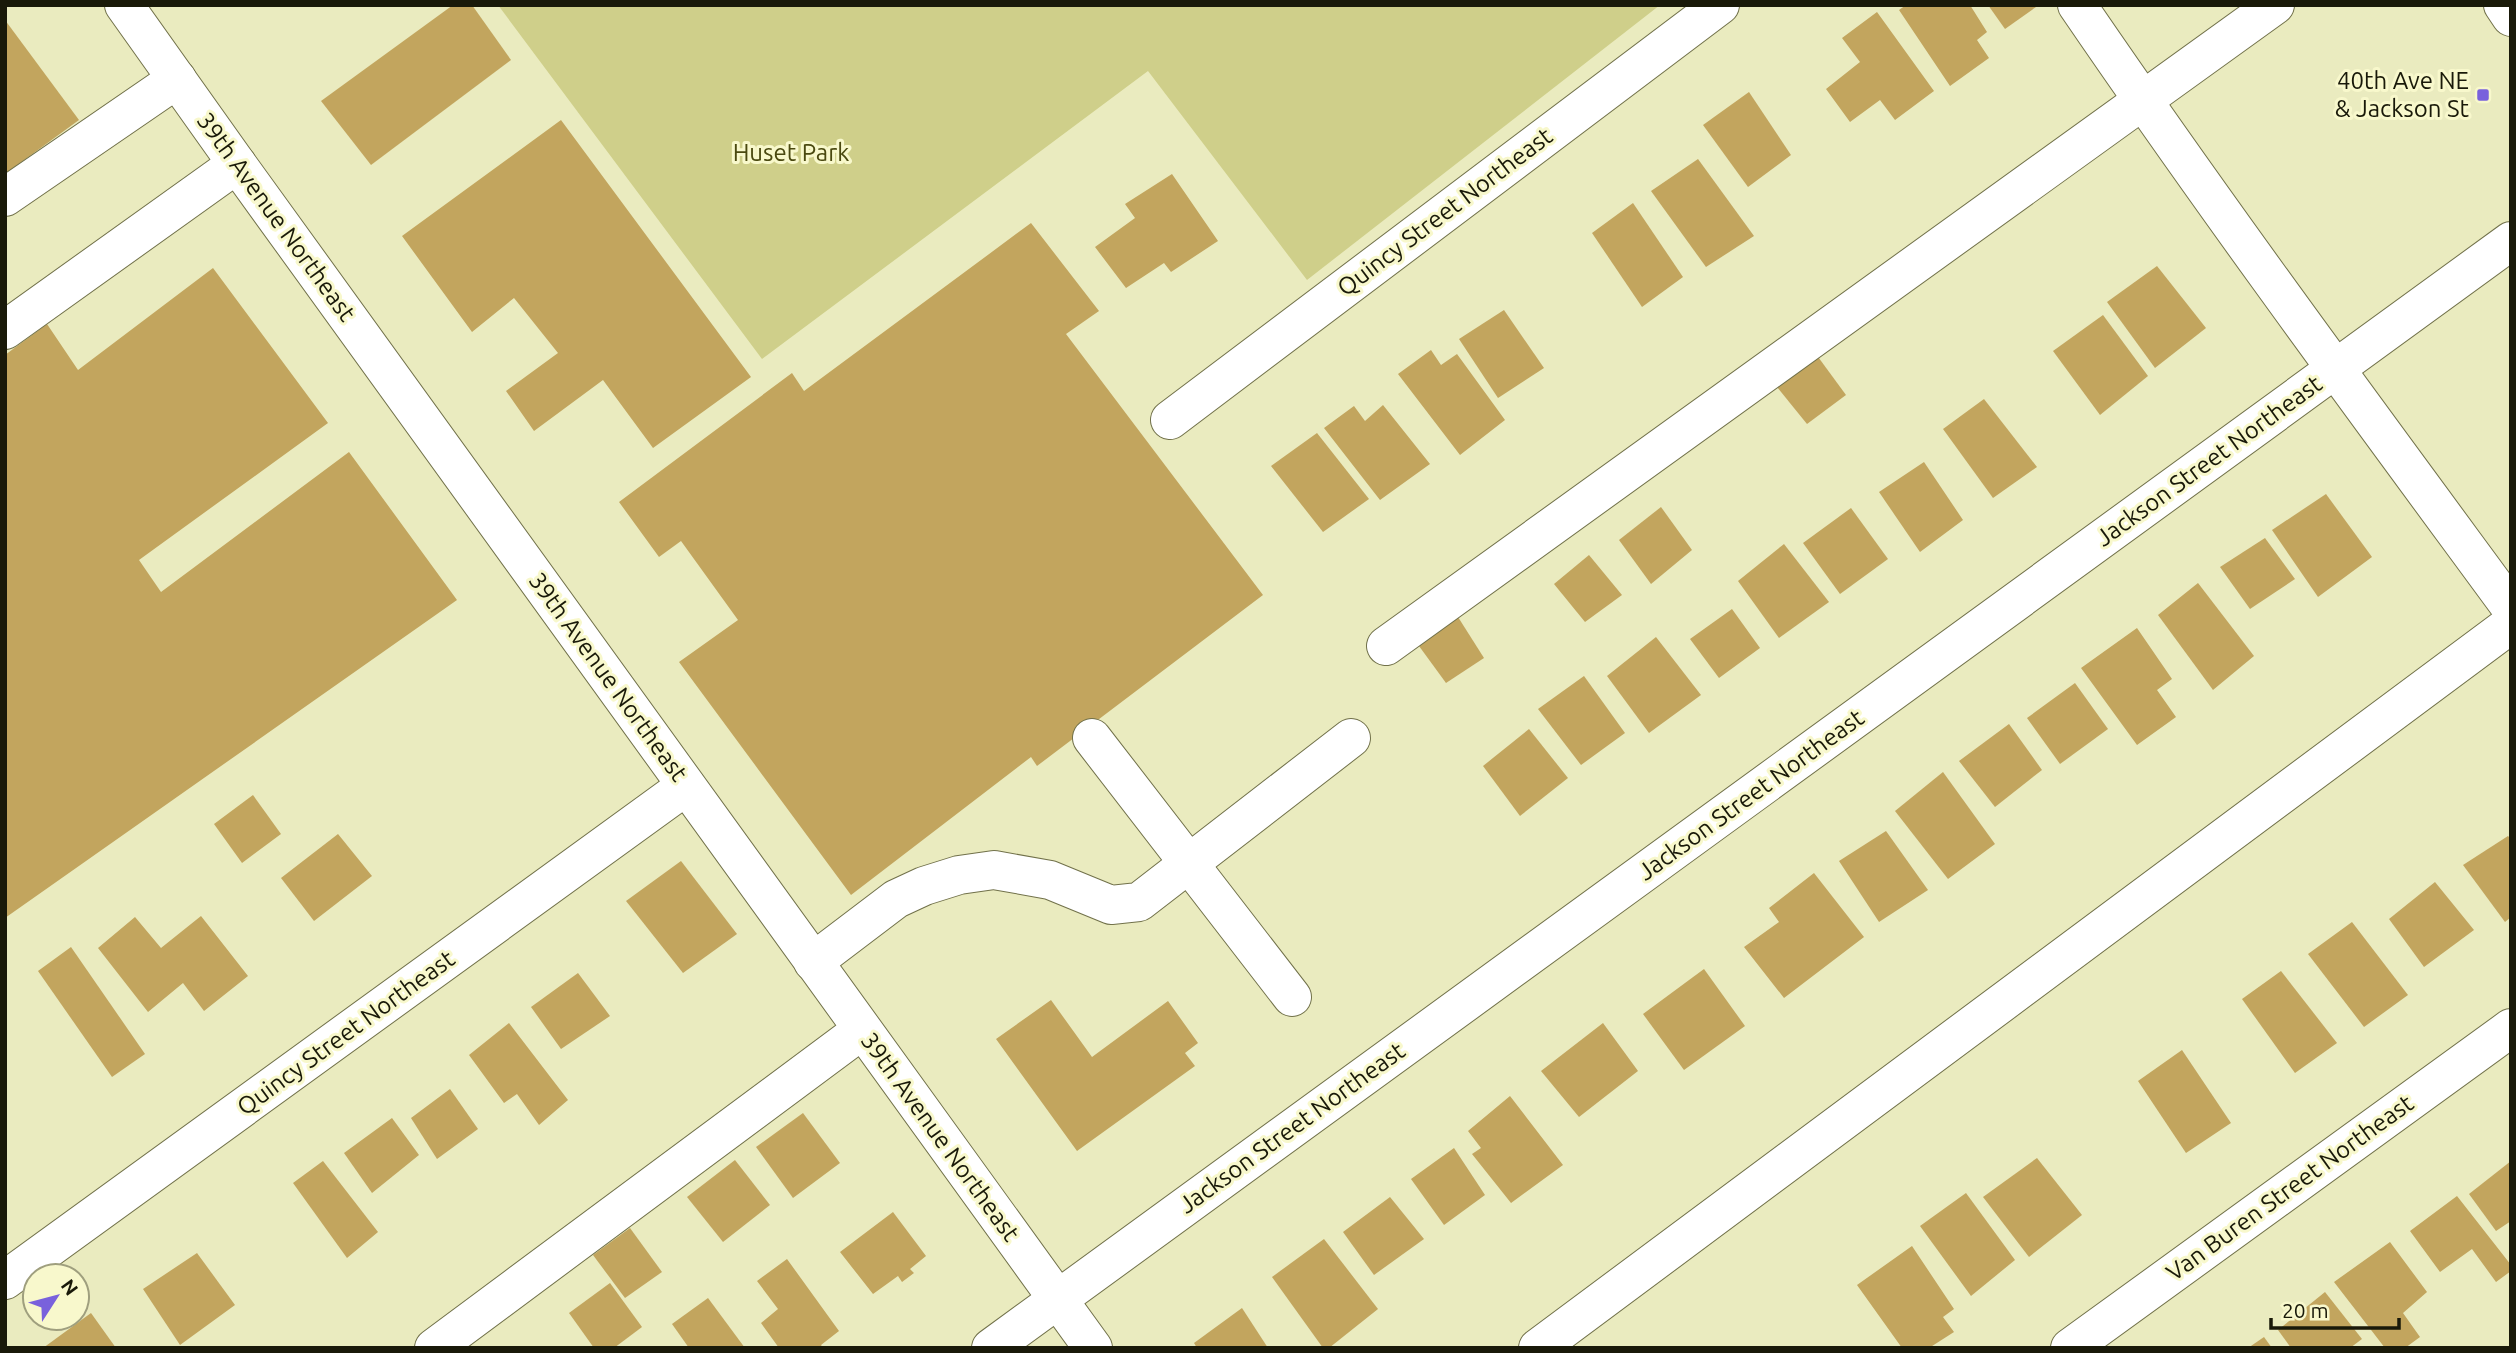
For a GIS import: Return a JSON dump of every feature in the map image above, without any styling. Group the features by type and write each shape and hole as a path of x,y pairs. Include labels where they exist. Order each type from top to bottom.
{"street":[{"name":"39th Avenue Northeast","path":"124,5 1093,1348"},
{"name":"Quincy Street Northeast","path":"1170,420 1720,5"},
{"path":"2077,5 2335,369 2511,608"},
{"path":"1386,646 2275,5"},
{"path":"2503,5 2511,16"},
{"path":"5,197 177,79"},
{"path":"5,330 237,164"},
{"name":"Jackson Street Northeast","path":"991,1348 2511,241"},
{"path":"1538,1348 2511,624"},
{"path":"1092,738 1292,997"},
{"path":"813,962 896,899 924,886 959,875 995,870 1050,880 1111,905 1139,902 1351,738"},
{"name":"Quincy Street Northeast","path":"5,1280 686,786"},
{"path":"434,1348 862,1030"},
{"name":"Van Buren Street Northeast","path":"2070,1348 2506,1041"}],"green space":[{"name":"Huset Park","path":"498,5 1660,5 1307,280 1148,71 762,359"}],"building":[{"path":"453,5 472,5 511,60 371,165 321,101"},
{"path":"1906,5 1970,5 1987,32 1977,40 1989,58 1950,86 1899,10"},
{"path":"1988,5 2035,5 2036,7 2005,29"},
{"path":"1877,12 1934,91 1895,120 1880,100 1850,122 1826,89 1860,62 1842,38"},
{"path":"5,20 79,120 5,174"},
{"path":"1749,92 1791,155 1748,187 1703,125"},
{"path":"561,120 751,377 653,448 603,380 534,431 506,391 558,353 514,298 472,332 402,236"},
{"path":"1698,159 1754,236 1706,267 1651,191"},
{"path":"1172,174 1218,241 1171,272 1164,263 1126,288 1095,247 1135,218 1125,204"},
{"path":"1633,203 1683,277 1642,307 1592,233"},
{"path":"1031,223 1099,311 1066,334 1263,595 1037,766 1031,757 851,895 679,662 738,620 681,541 659,557 619,502 792,373 804,391"},
{"path":"2157,266 2206,328 2155,368 2107,302"},
{"path":"213,268 328,423 139,560 161,592 349,452 457,600 5,918 5,355 47,324 78,370"},
{"path":"1504,310 1544,368 1498,398 1459,339"},
{"path":"2103,315 2148,376 2100,415 2053,351"},
{"path":"1431,350 1441,365 1457,354 1505,420 1460,455 1398,374"},
{"path":"1813,350 1846,395 1807,424 1773,382"},
{"path":"1984,399 2037,467 1993,498 1943,429"},
{"path":"1383,405 1430,464 1380,500 1324,428 1354,406 1365,421"},
{"path":"1317,433 1369,499 1323,532 1271,466"},
{"path":"1924,462 1963,520 1920,552 1879,492"},
{"path":"2326,494 2372,557 2318,597 2272,530"},
{"path":"1661,507 1692,550 1651,584 1619,540"},
{"path":"1851,508 1888,559 1840,594 1803,543"},
{"path":"2265,538 2295,579 2250,609 2220,567"},
{"path":"1784,544 1829,602 1779,638 1738,581"},
{"path":"1589,555 1622,595 1585,622 1554,584"},
{"path":"2198,583 2254,656 2213,690 2158,615"},
{"path":"1732,609 1760,648 1719,678 1690,639"},
{"path":"1458,617 1484,658 1446,683 1419,646"},
{"path":"2137,628 2172,679 2157,690 2176,717 2137,745 2081,668"},
{"path":"1656,637 1701,695 1649,733 1607,676"},
{"path":"1584,676 1625,733 1581,765 1538,709"},
{"path":"2075,683 2108,729 2060,764 2027,718"},
{"path":"2009,724 2042,770 1995,807 1959,761"},
{"path":"1529,729 1568,778 1520,816 1483,766"},
{"path":"1943,772 1995,844 1948,879 1895,811"},
{"path":"253,795 281,834 242,863 214,824"},
{"path":"1886,831 1928,890 1879,922 1839,861"},
{"path":"338,834 372,876 314,921 281,878"},
{"path":"2508,836 2511,839 2511,917 2505,922 2463,865"},
{"path":"681,861 737,934 683,973 626,901"},
{"path":"1814,873 1864,937 1784,998 1744,947 1779,922 1769,908"},
{"path":"2435,882 2474,930 2424,967 2389,919"},
{"path":"201,916 248,976 204,1011 183,983 148,1012 98,948 135,917 161,948"},
{"path":"2352,922 2408,995 2364,1027 2308,954"},
{"path":"71,947 145,1054 112,1077 38,971"},
{"path":"1704,969 1745,1026 1684,1070 1643,1014"},
{"path":"2281,971 2337,1043 2295,1073 2242,999"},
{"path":"578,973 610,1016 561,1049 531,1007"},
{"path":"1051,1000 1092,1057 1168,1001 1198,1043 1185,1053 1195,1066 1077,1151 996,1039"},
{"path":"509,1023 568,1100 539,1125 517,1094 504,1103 469,1055"},
{"path":"1603,1023 1638,1071 1579,1117 1541,1071"},
{"path":"2182,1050 2231,1123 2186,1153 2138,1081"},
{"path":"450,1089 478,1129 437,1159 411,1118"},
{"path":"1510,1096 1563,1165 1511,1203 1472,1154 1481,1148 1468,1131"},
{"path":"803,1113 840,1163 793,1198 756,1147"},
{"path":"392,1118 419,1155 372,1193 344,1153"},
{"path":"1454,1148 1485,1195 1444,1225 1411,1179"},
{"path":"2037,1158 2082,1215 2029,1257 1983,1197"},
{"path":"735,1160 770,1205 723,1242 687,1197"},
{"path":"323,1161 378,1232 347,1258 293,1183"},
{"path":"2511,1161 2511,1221 2496,1231 2469,1194"},
{"path":"1966,1193 2015,1260 1971,1296 1920,1226"},
{"path":"2457,1196 2511,1265 2511,1271 2496,1282 2472,1249 2440,1272 2410,1231"},
{"path":"1390,1197 1424,1239 1374,1275 1343,1232"},
{"path":"893,1212 926,1256 910,1269 914,1273 902,1282 898,1276 873,1294 840,1252"},
{"path":"630,1228 662,1272 625,1298 593,1255"},
{"path":"1324,1239 1378,1309 1329,1348 1323,1348 1272,1277"},
{"path":"2390,1242 2427,1292 2403,1313 2420,1337 2405,1348 2385,1348 2334,1282"},
{"path":"1912,1246 1954,1309 1943,1317 1954,1332 1929,1348 1902,1348 1857,1285"},
{"path":"197,1253 235,1305 180,1345 143,1289"},
{"path":"787,1259 839,1331 821,1345 823,1348 779,1348 761,1323 778,1309 757,1281"},
{"path":"610,1283 642,1327 614,1348 594,1348 569,1313"},
{"path":"2325,1292 2362,1339 2350,1348 2291,1348 2278,1330"},
{"path":"708,1298 745,1348 689,1348 672,1324"},
{"path":"1242,1308 1268,1348 1197,1348 1194,1343"},
{"path":"91,1313 116,1348 43,1348 65,1332 91,1332"},
{"path":"2264,1337 2272,1348 2248,1348"}],"place":[{"name":"40th Ave NE & Jackson St","path":"2483,95"}]}
